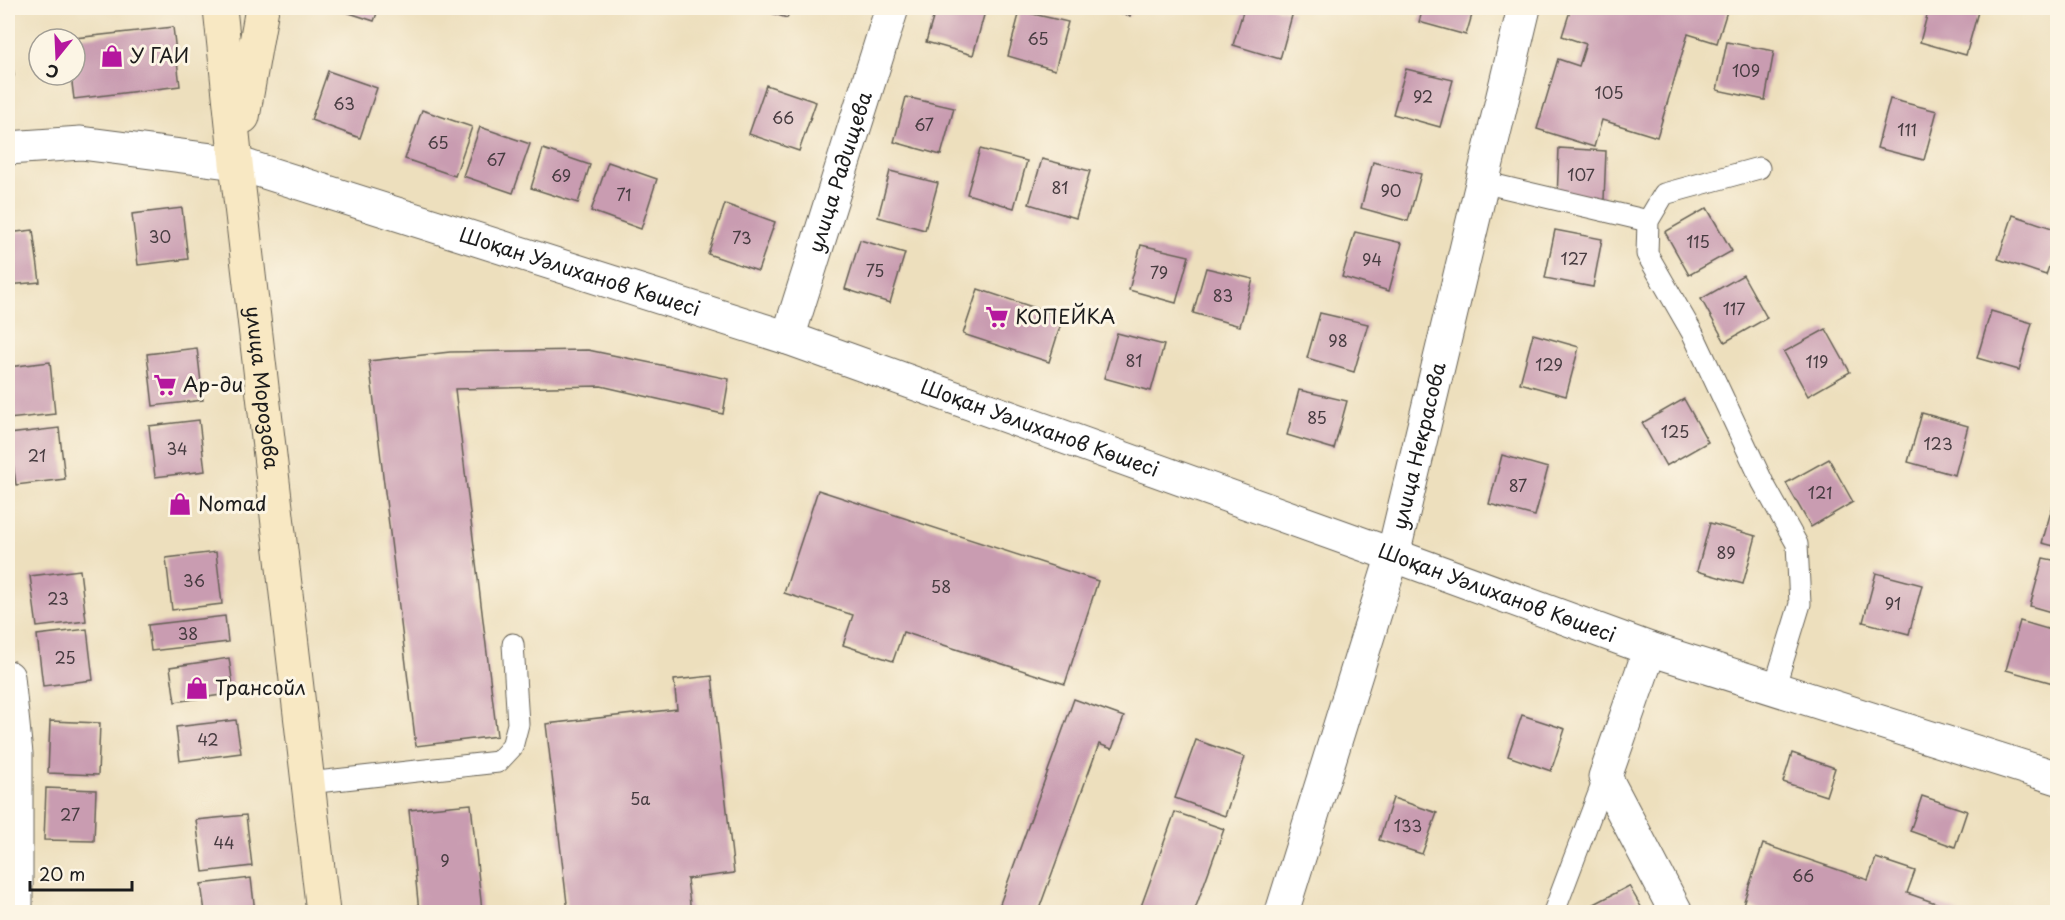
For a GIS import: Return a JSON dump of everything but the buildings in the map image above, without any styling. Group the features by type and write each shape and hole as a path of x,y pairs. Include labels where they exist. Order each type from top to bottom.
{"main road":[{"name":"улица Морозова","path":"220,8 323,912"},
{"path":"236,163 262,8"}],"street":[{"name":"улица Радищева","path":"788,338 892,8"},
{"name":"улица Некрасова","path":"1282,912 1393,555 1524,8"},
{"name":"Шоқан Уәлиханов Көшесі","path":"8,148 81,143 236,163 788,338 1650,649 2058,778"},
{"path":"1650,649 1605,777 1676,912"},
{"path":"8,677 16,754 16,912"}],"lane":[{"path":"1760,168 1664,194 1648,221 1647,254 1693,334 1763,483 1797,544 1800,604 1774,689"},
{"path":"1482,182 1648,221"},
{"path":"308,783 498,762 512,747 518,724 513,644"},
{"path":"1554,912 1605,777"}],"place":[{"name":"У ГАИ","path":"112,56"},
{"name":"КОПЕЙКА","path":"997,317"},
{"name":"Ар-ди","path":"165,385"},
{"name":"Nomad","path":"180,504"},
{"name":"Трансойл","path":"197,688"}]}
